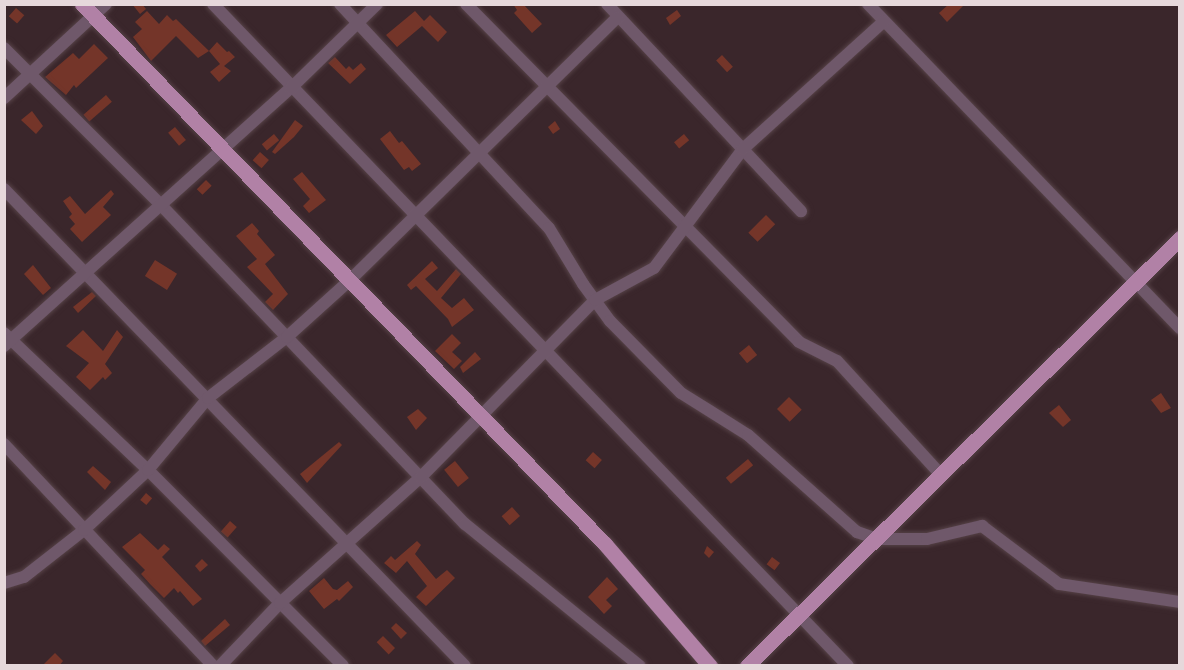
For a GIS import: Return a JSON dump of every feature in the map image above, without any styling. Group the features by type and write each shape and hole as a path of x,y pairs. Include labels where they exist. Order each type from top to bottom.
{"main road":[{"path":"82,4 604,544 710,666"},
{"path":"747,666 1179,238"}],"street":[{"path":"4,98 106,4"},
{"path":"213,4 291,88 848,666"},
{"path":"340,4 549,228 610,321 681,393 748,435 857,532 878,538 927,539 982,526 1059,584 1179,602"},
{"path":"343,666 148,470 6,340 291,88 376,4"},
{"path":"466,4 799,342 837,361 941,475"},
{"path":"607,4 801,211"},
{"path":"868,4 1179,328"},
{"path":"4,583 24,577 84,530 148,470 208,398 287,337 350,280 618,17"},
{"path":"220,666 280,603 420,477 595,300 654,268 743,149 884,21"},
{"path":"4,48 160,204 465,524 640,666"},
{"path":"4,189 465,666"},
{"path":"4,444 213,666"}],"building":[{"path":"132,4 142,4 146,9 140,14"},
{"path":"513,4 523,4 542,24 532,33 514,13 517,10"},
{"path":"949,4 965,4 947,22 939,13"},
{"path":"16,8 24,15 17,24 9,16"},
{"path":"677,10 681,16 670,25 666,18"},
{"path":"147,11 159,24 167,15 173,21 176,19 209,51 198,58 176,36 151,61 133,37 142,29 135,22"},
{"path":"415,11 424,21 430,15 447,32 438,42 422,26 397,47 386,35"},
{"path":"217,42 235,57 224,66 231,71 219,82 210,72 220,64 209,51"},
{"path":"94,44 108,58 76,88 74,85 66,95 45,77 73,53 79,59"},
{"path":"722,55 733,67 727,72 716,60"},
{"path":"335,57 346,69 349,66 353,70 361,63 366,69 350,84 328,63"},
{"path":"106,95 112,102 89,121 83,115"},
{"path":"32,111 43,126 36,134 21,120"},
{"path":"295,120 303,126 275,154 272,152"},
{"path":"555,121 560,129 553,134 548,127"},
{"path":"175,127 186,140 179,146 168,133"},
{"path":"390,131 399,143 402,141 421,164 412,171 409,167 404,170 380,139"},
{"path":"274,134 279,140 267,150 262,144"},
{"path":"684,134 689,140 679,148 674,142"},
{"path":"260,152 269,160 262,168 253,160"},
{"path":"302,172 326,200 309,213 303,206 310,199 293,179"},
{"path":"206,180 212,186 202,195 197,189"},
{"path":"111,190 114,194 103,207 111,215 82,242 70,229 75,224 69,217 72,214 63,201 70,196 85,214"},
{"path":"766,215 775,224 758,242 748,233"},
{"path":"252,223 259,231 257,234 275,255 265,264 288,294 273,310 265,302 273,294 247,267 257,259 236,236"},
{"path":"155,260 177,274 167,290 145,276"},
{"path":"432,261 438,268 425,279 437,291 456,269 461,274 441,298 452,308 464,298 474,310 452,327 448,319 416,286 411,290 407,285"},
{"path":"33,265 51,288 43,295 24,274"},
{"path":"92,292 96,296 78,313 73,307"},
{"path":"83,330 103,351 117,330 123,337 105,364 112,373 105,380 103,377 90,390 76,377 89,363 66,346"},
{"path":"452,334 461,343 452,352 462,361 454,369 435,351"},
{"path":"749,345 757,355 747,363 739,353"},
{"path":"475,352 481,359 463,373 460,367"},
{"path":"1161,393 1171,408 1161,413 1151,400"},
{"path":"789,397 802,410 790,422 777,409"},
{"path":"1059,405 1071,420 1063,427 1049,413"},
{"path":"418,409 427,418 416,430 407,417"},
{"path":"339,442 342,445 307,483 300,474"},
{"path":"593,452 602,460 595,468 586,460"},
{"path":"748,459 753,465 731,484 726,478"},
{"path":"455,461 469,478 458,487 444,470"},
{"path":"93,466 111,482 105,490 87,472"},
{"path":"146,493 152,498 146,505 140,500"},
{"path":"512,507 520,516 510,525 502,516"},
{"path":"230,521 237,527 228,537 221,532"},
{"path":"140,533 158,550 164,544 170,549 162,557 202,599 193,606 180,591 178,593 174,588 164,598 150,584 141,574 145,570 122,547"},
{"path":"417,541 421,545 415,554 436,579 447,570 455,578 426,606 416,597 427,586 407,561 396,573 384,563 391,556 395,560"},
{"path":"707,546 714,552 709,558 704,553"},
{"path":"772,557 780,563 775,570 767,564"},
{"path":"202,559 208,565 200,572 195,566"},
{"path":"607,577 618,589 606,600 612,606 604,614 588,597"},
{"path":"324,578 333,589 337,590 348,581 353,587 339,601 337,599 324,609 309,591"},
{"path":"225,619 230,625 205,646 201,641"},
{"path":"396,623 407,633 401,639 391,628"},
{"path":"383,636 395,648 389,654 377,642"},
{"path":"55,653 63,661 59,666 42,666"}]}
